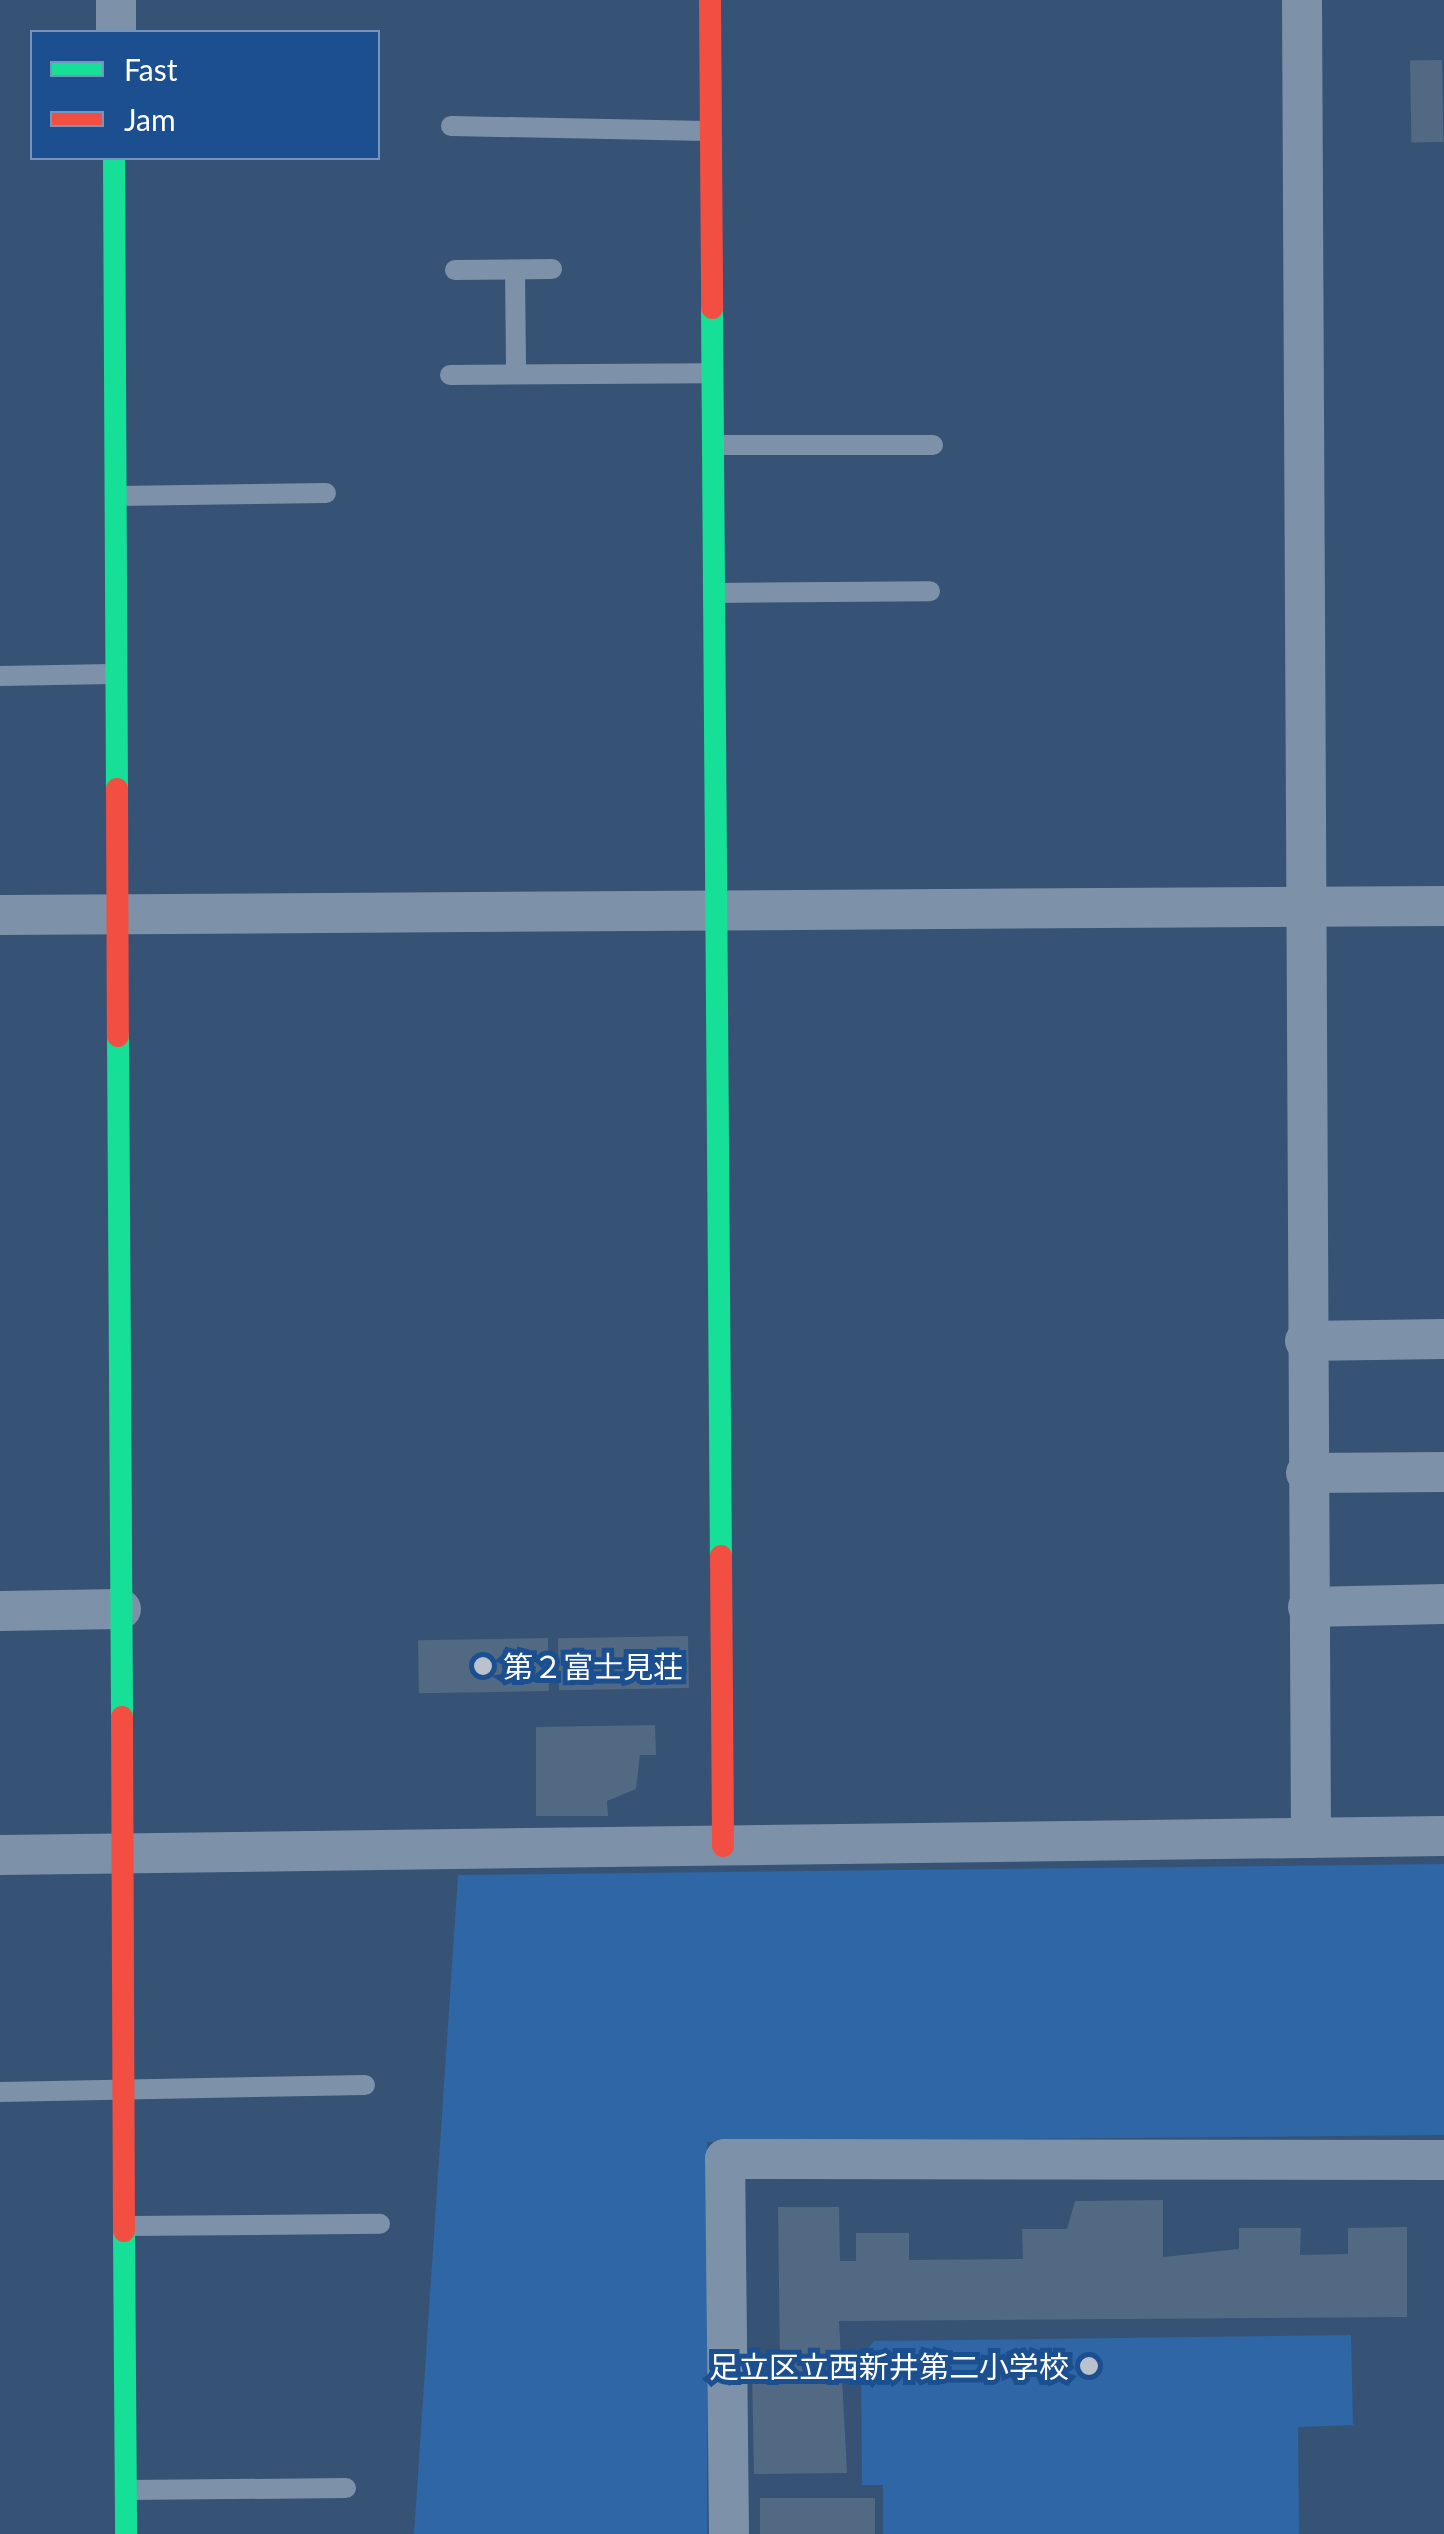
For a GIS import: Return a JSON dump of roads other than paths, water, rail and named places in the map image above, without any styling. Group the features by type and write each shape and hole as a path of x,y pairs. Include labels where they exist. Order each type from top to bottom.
{"street":[{"path":"116,0 116,30"},
{"path":"710,0 707,445 718,912 723,1846"},
{"path":"1302,0 1305,1342 1311,1838"},
{"path":"114,160 110,496 126,2534"},
{"path":"0,915 1444,906"},
{"path":"1305,1342 1444,1339"},
{"path":"1306,1474 1444,1472"},
{"path":"1308,1607 1444,1604"},
{"path":"0,1611 121,1609"},
{"path":"0,1855 1444,1836"},
{"path":"729,2534 726,2160 1444,2160"}],"lane":[{"path":"451,126 707,131"},
{"path":"456,270 552,270"},
{"path":"515,270 516,374"},
{"path":"450,376 707,373"},
{"path":"707,445 932,445"},
{"path":"110,496 326,492"},
{"path":"709,594 930,591"},
{"path":"0,676 114,674"},
{"path":"0,2092 125,2094 150,2086 365,2085"},
{"path":"126,2226 380,2224"},
{"path":"125,2490 346,2488"}],"place":[{"name":"第２富士見荘","path":"483,1666"},
{"name":"足立区立西新井第二小学校","path":"1089,2366"}]}
